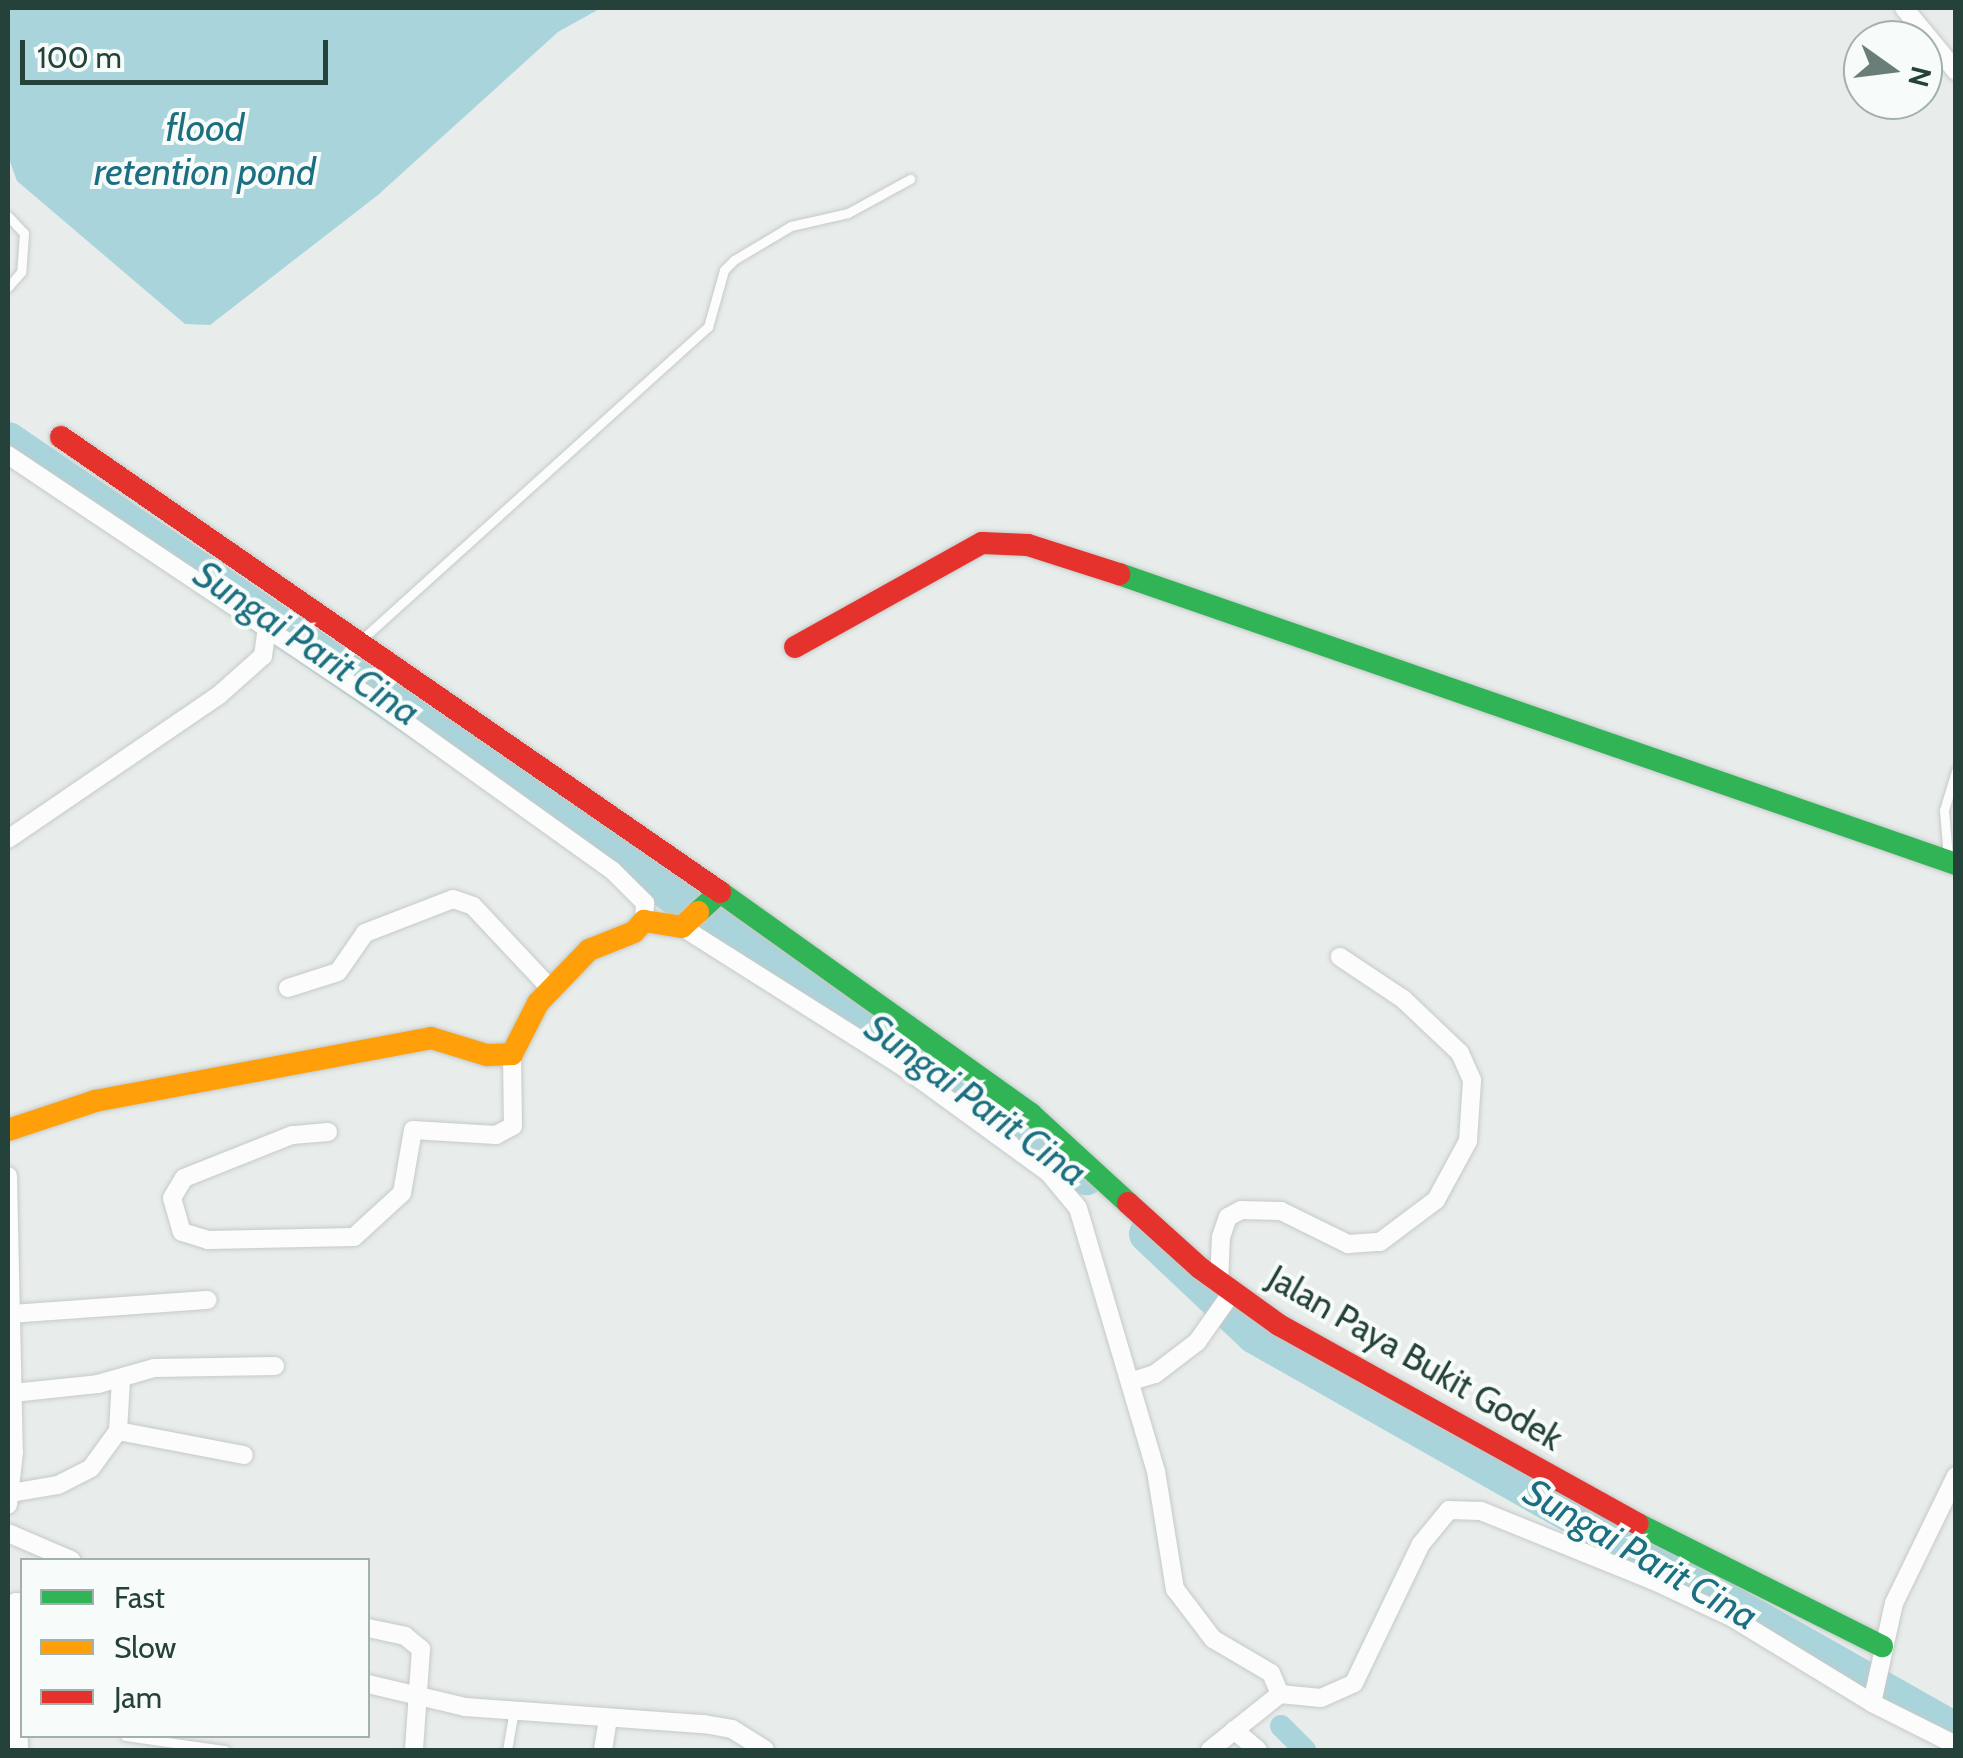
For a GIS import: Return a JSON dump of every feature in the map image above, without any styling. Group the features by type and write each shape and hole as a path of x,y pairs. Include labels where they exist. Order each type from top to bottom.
{"street":[{"path":"1904,8 1953,62"},
{"name":"Jalan Paya Bukit Godek","path":"61,437 360,641 1031,1114 1226,1291 1373,1382 1882,1653"},
{"path":"8,454 266,628 632,886 666,923 898,1064 1049,1174 1078,1208 1142,1379 1176,1590 1213,1640 1260,1663 1280,1694"},
{"path":"795,647 982,543 1028,546 1279,625 1952,862"},
{"path":"8,839 219,695 262,656 266,628"},
{"path":"328,1132 292,1135 184,1178 172,1198 182,1232 208,1240 354,1237 402,1193 413,1130 496,1135 513,1126 512,1054 526,1020 589,950 666,923 717,894"},
{"path":"288,988 338,972 365,932 454,899 473,906 552,990"},
{"path":"1142,1379 1197,1342 1212,1319 1226,1291 1221,1237 1228,1217 1241,1210 1281,1212 1348,1244 1380,1242 1436,1200 1468,1141 1472,1080 1460,1053 1403,999 1340,958"},
{"path":"8,1130 95,1101 431,1038 487,1055 512,1054"},
{"path":"8,1176 13,1393 9,1499 58,1485 91,1468 118,1431 121,1378"},
{"path":"11,1314 208,1300"},
{"path":"13,1393 121,1378 154,1368 275,1366"},
{"path":"118,1431 244,1455"},
{"path":"1874,1698 1882,1653 1924,1532 1956,1476"},
{"path":"1210,1750 1280,1694 1321,1698 1354,1683 1374,1651 1383,1618 1421,1544 1449,1510 1481,1511 1652,1580 1733,1618 1956,1745"},
{"path":"8,1534 17,1543 64,1558"},
{"path":"15,1601 18,1750"},
{"path":"370,1628 405,1636 422,1650 422,1697 414,1750"},
{"path":"370,1684 514,1711 704,1724 750,1737 766,1750"},
{"path":"603,1750 608,1720"},
{"path":"1234,1730 1258,1750"}],"lane":[{"path":"360,641 708,327 724,270 734,260 791,226 848,213 910,178"},
{"path":"8,216 24,232 21,272 8,287"},
{"path":"1952,862 1944,810 1956,772"},
{"path":"507,1750 514,1711"},
{"path":"139,1738 225,1750"}],"water":[{"name":"flood retention pond","path":"8,8 601,8 558,32 378,195 210,325 185,324 17,181 8,156"}],"waterway":[{"name":"Sungai Parit Cina","path":"8,441 1086,1176"},
{"name":"Sungai Parit Cina","path":"1148,1234 1255,1335 1956,1732"},
{"path":"1281,1726 1305,1750"}],"traffic: fast":[{"path":"1119,574 1956,864"},
{"path":"698,912 720,892 1031,1114 1128,1203"},
{"path":"1638,1524 1882,1646"}],"traffic: slow":[{"path":"8,1130 95,1101 431,1038 487,1055 512,1054 538,1003 589,950 634,932 644,921 682,927 698,912"}],"traffic: jam":[{"path":"61,437 720,892"},
{"path":"795,647 982,543 1028,545 1119,574"},
{"path":"1128,1203 1200,1268 1279,1325 1638,1524"}]}
